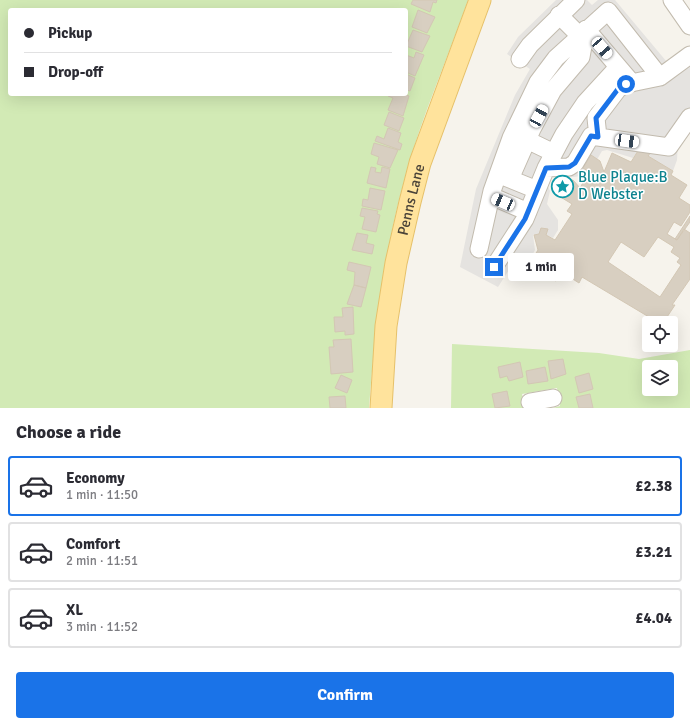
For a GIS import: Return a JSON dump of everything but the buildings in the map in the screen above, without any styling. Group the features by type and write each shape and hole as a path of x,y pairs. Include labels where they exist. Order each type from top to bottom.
{"main road":[{"name":"Penns Lane","path":"381,408 386,326 396,263 410,202 420,163 480,0"}],"lane":[{"path":"520,59 530,45 576,0"},
{"path":"672,0 690,26"},
{"path":"479,249 491,196 504,177 519,139 554,90 581,57 583,32 608,11 660,77"},
{"path":"559,15 583,32 632,83"},
{"path":"598,137 596,118 618,89 632,83 660,77 690,55"},
{"path":"494,267 528,212 546,168 585,103 618,67"},
{"path":"546,168 569,167 575,163 591,136 669,147 690,117"},
{"path":"519,139 554,153"},
{"path":"504,177 537,190"},
{"path":"491,196 528,212"}],"green space":[{"path":"0,0 468,0 427,108 412,152 398,203 386,261 374,349 369,408 0,408"},
{"path":"452,344 599,353 639,359 690,350 690,408 553,408 560,406 557,388 522,394 525,408 451,408"}],"shaded area":[{"path":"556,0 587,0 592,5 598,0 615,0 677,74 690,66 690,127 678,142 677,160 673,171 648,156 651,152 641,146 633,158 607,150 602,151 588,175 573,177 552,174 546,182 550,191 547,204 558,220 558,230 553,238 546,235 548,229 539,234 533,235 535,250 529,261 514,262 498,287 460,267 476,189 515,95 530,69 507,54 518,37"}],"place":[{"name":"Blue Plaque:B D Webster","path":"562,186"}],"route":[{"path":"494,267 525,219 546,168 569,167 575,163 591,136 598,137 596,118 618,89 626,84"}]}
